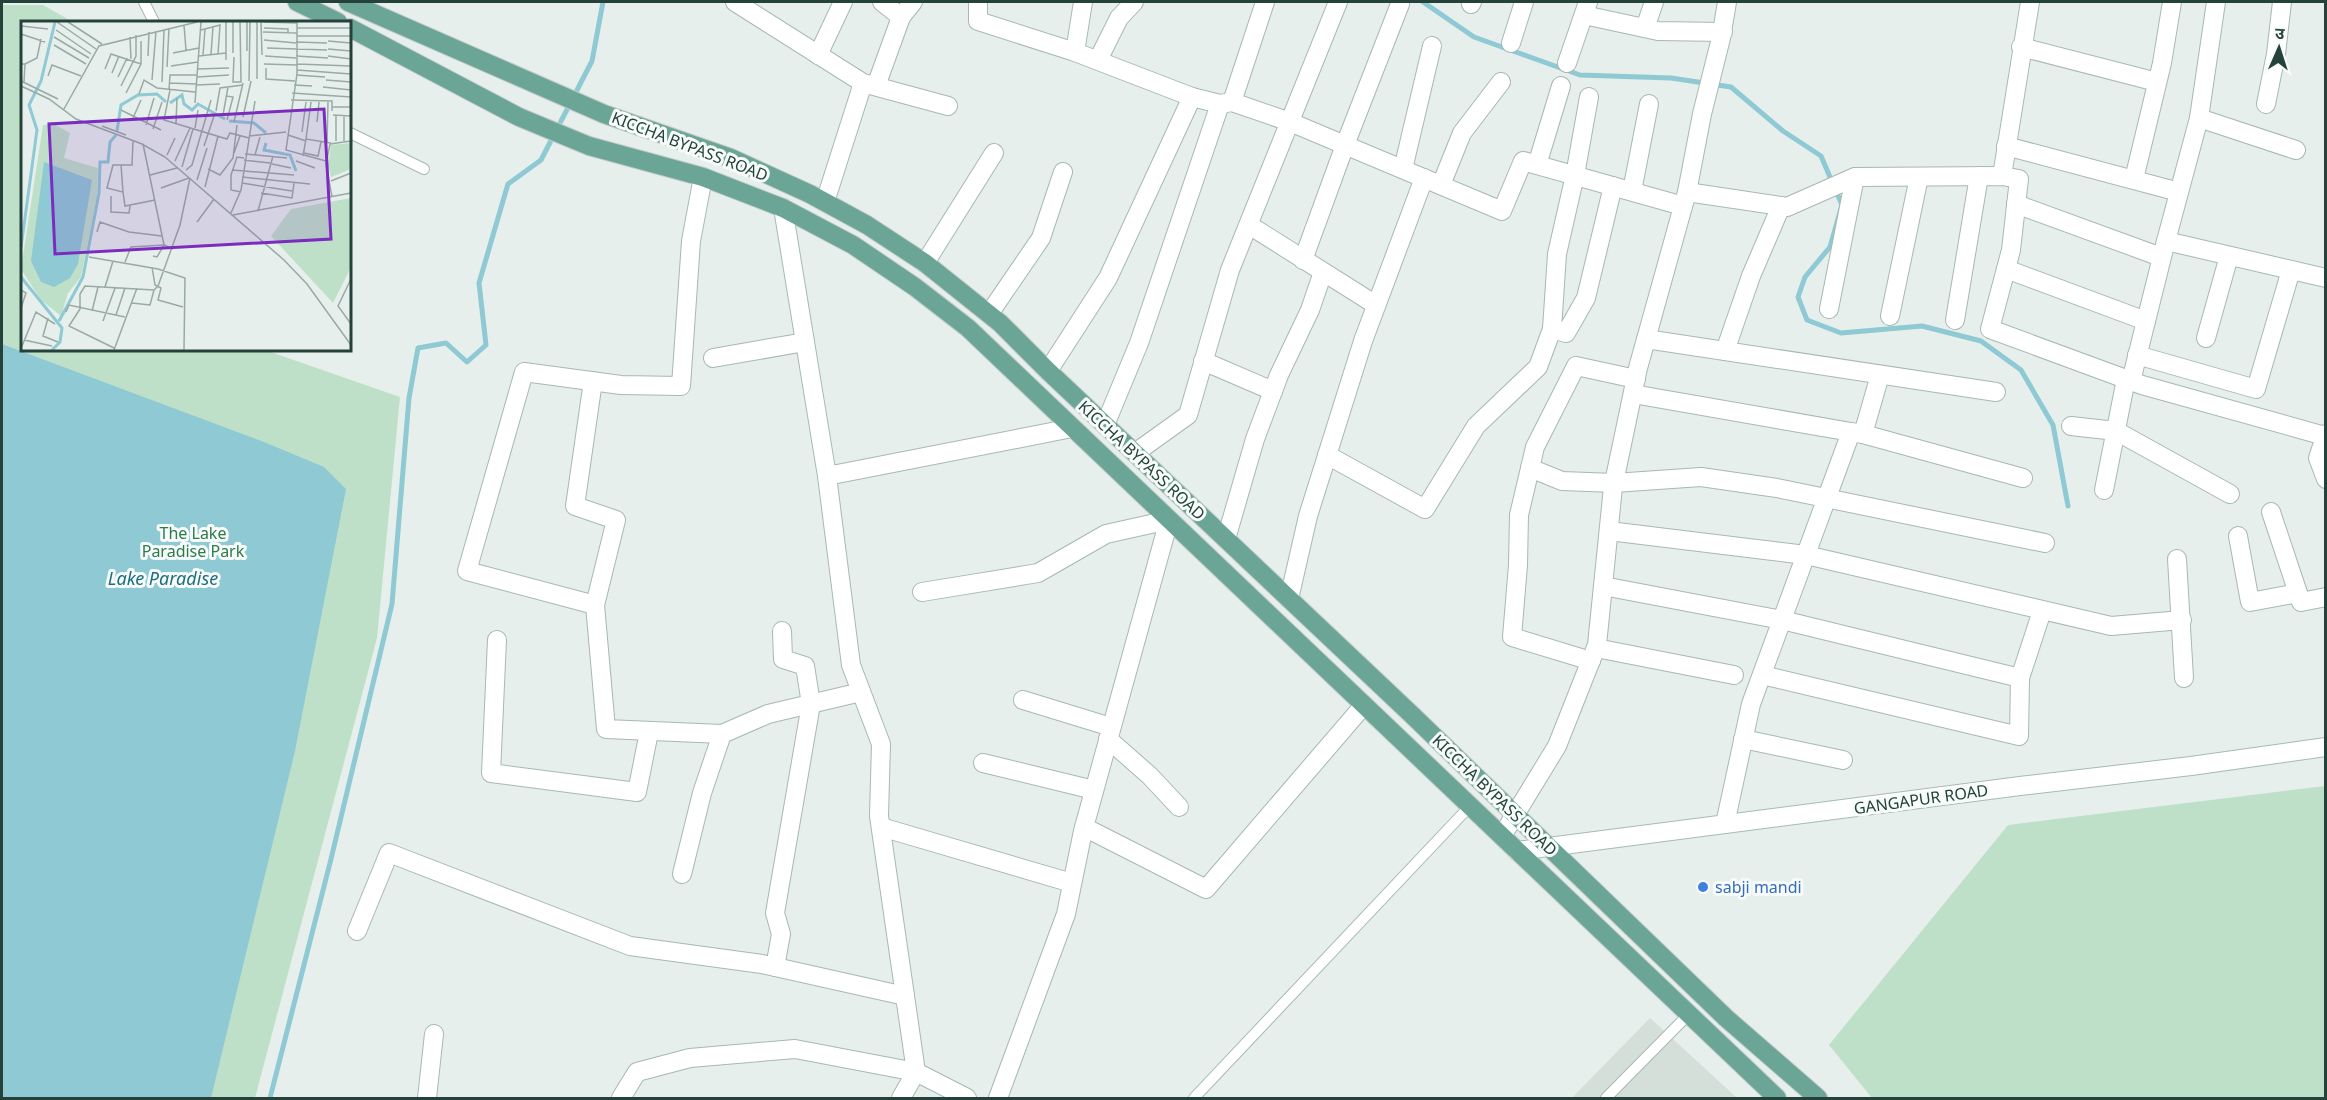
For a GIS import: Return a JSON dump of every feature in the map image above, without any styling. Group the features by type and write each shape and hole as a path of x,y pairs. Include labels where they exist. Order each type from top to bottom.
{"main road":[{"path":"297,2 336,21"},
{"name":"KICCHA BYPASS ROAD","path":"348,2 604,114 731,158 825,202 867,225 920,259 988,314 1550,847 1725,1018 1818,1098"},
{"path":"351,29 519,117 589,146 703,177 783,208 853,245 899,276 968,328 1777,1098"},
{"path":"899,276 920,259"},
{"path":"1170,520 1187,502"},
{"path":"1270,615 1289,599"},
{"path":"1470,806 1488,788"},
{"path":"1569,902 1586,884"}],"street":[{"path":"735,2 818,55 869,84 948,106"},
{"path":"818,55 843,2"},
{"path":"882,2 901,17"},
{"path":"825,202 869,84 901,17 913,2"},
{"path":"978,2 978,21 1098,60 1192,97 1226,103 1290,122 1502,211 1523,161 1632,191 1685,199 1786,207 1850,179 1979,176 2019,179 2011,250 1990,329 2129,380 2325,435 2318,458 2325,479"},
{"path":"1075,52 1083,2"},
{"path":"1098,60 1119,18 1134,2"},
{"path":"1105,425 1138,343 1264,2"},
{"path":"1135,453 1188,415 1230,270 1338,2"},
{"path":"1511,43 1524,2"},
{"path":"1645,28 1654,2"},
{"path":"1502,836 1557,746 1594,654 1614,483 1646,339 1685,199 1727,2"},
{"path":"2002,176 2030,2"},
{"path":"2134,179 2157,82 2172,2"},
{"path":"2104,490 2129,380 2199,118 2216,2"},
{"path":"2266,104 2282,2"},
{"path":"1303,260 1400,3"},
{"path":"1568,63 1586,8 1658,31 1722,32"},
{"path":"1403,170 1431,46"},
{"path":"2021,47 2157,82"},
{"path":"1441,185 1462,133 1502,82"},
{"path":"1537,165 1561,86"},
{"path":"1048,371 1108,278 1192,97"},
{"path":"1327,455 1425,509 1476,426 1538,367 1552,329 1557,254 1575,175 1589,97"},
{"path":"1632,191 1648,104"},
{"path":"2199,118 2296,150"},
{"path":"2006,146 2179,192"},
{"path":"920,259 994,153"},
{"path":"988,314 1041,238 1063,172"},
{"path":"1955,320 1979,176"},
{"path":"595,605 467,571 524,372 621,385 681,386 692,241 703,177"},
{"path":"1890,316 1919,177"},
{"path":"1289,599 1308,516 1327,455 1376,305 1424,178"},
{"path":"1829,309 1850,179"},
{"path":"1552,329 1566,333 1586,298 1613,186"},
{"path":"2016,204 2164,249 2229,256 2325,278"},
{"path":"1725,351 1751,276 1781,206"},
{"path":"783,208 827,476 851,665 881,744 880,827 916,1072 901,1098"},
{"path":"1249,225 1376,305"},
{"path":"2206,338 2229,256"},
{"path":"2006,269 2146,321"},
{"path":"2137,356 2256,389 2291,270"},
{"path":"1226,539 1255,439 1273,391 1310,310 1323,272"},
{"path":"1646,339 1996,392"},
{"path":"713,358 805,342"},
{"path":"1203,361 1273,391"},
{"path":"1734,675 1594,654 1512,637 1518,565 1519,515 1534,447 1576,366 1634,387 1857,433 2023,478"},
{"path":"1725,825 1751,704 1827,496 1857,433 1880,375"},
{"path":"593,381 575,506 616,520 595,605 606,729 722,734 768,714 861,692"},
{"path":"2071,426 2116,431 2230,494"},
{"path":"827,476 1072,428"},
{"path":"1530,468 1562,481 1614,483 1701,477 1827,496 2045,543"},
{"path":"2271,512 2301,602 2325,597"},
{"path":"922,592 1038,573 1106,534 1170,520 1084,827 1066,914 998,1098"},
{"path":"1609,531 1806,555 2110,626 2182,621"},
{"path":"2238,536 2250,602 2298,593"},
{"path":"2177,559 2184,678"},
{"path":"1603,586 1782,620 2020,678"},
{"path":"1762,675 2019,736 2020,678 2042,611"},
{"path":"775,967 781,934 775,913 811,704 805,666 783,659 782,631"},
{"path":"497,639 491,773 636,792 649,732"},
{"path":"1023,700 1110,733 1179,807"},
{"path":"1084,827 1206,890 1364,705"},
{"path":"682,874 702,794 722,734"},
{"path":"1743,740 1843,760"},
{"name":"GANGAPUR ROAD","path":"1517,851 2325,747"},
{"path":"983,763 1094,790"},
{"path":"880,827 1072,883"},
{"path":"357,931 389,853 630,946 775,967 905,996"},
{"path":"427,1098 434,1034"},
{"path":"621,1098 637,1072 690,1058 795,1049 916,1072 967,1098"}],"lane":[{"path":"144,2 154,21"},
{"path":"351,133 424,169"},
{"path":"1194,1098 1470,806"},
{"path":"1606,1098 1688,1015"}],"shaded area":[{"path":"1650,1018 1737,1098 1572,1098"}],"green space":[{"name":"Lake Paradise","path":"2,5 43,5 71,21 21,21 21,351 268,351 400,397 377,638 255,1098 2,1098"},
{"path":"2325,786 2325,1098 1872,1098 1829,1045 2008,825"}],"water":[{"name":"Lake Paradise","path":"2,344 264,442 324,467 346,489 295,751 211,1098 2,1098"}],"waterway":[{"path":"270,1098 331,859 392,604 409,398 418,348 446,343 467,362 486,345 479,283 508,184 541,160 592,61 603,2"},
{"path":"1423,2 1474,37 1580,75 1671,78 1731,87 1783,131 1821,156 1842,205 1830,247 1805,277 1798,297 1807,320 1841,333 1922,326 1981,341 2021,370 2053,425 2068,506"}],"place":[{"name":"sabji mandi","path":"1703,887"}],"park label":[{"name":"The Lake Paradise Park","path":"193,542"}]}
